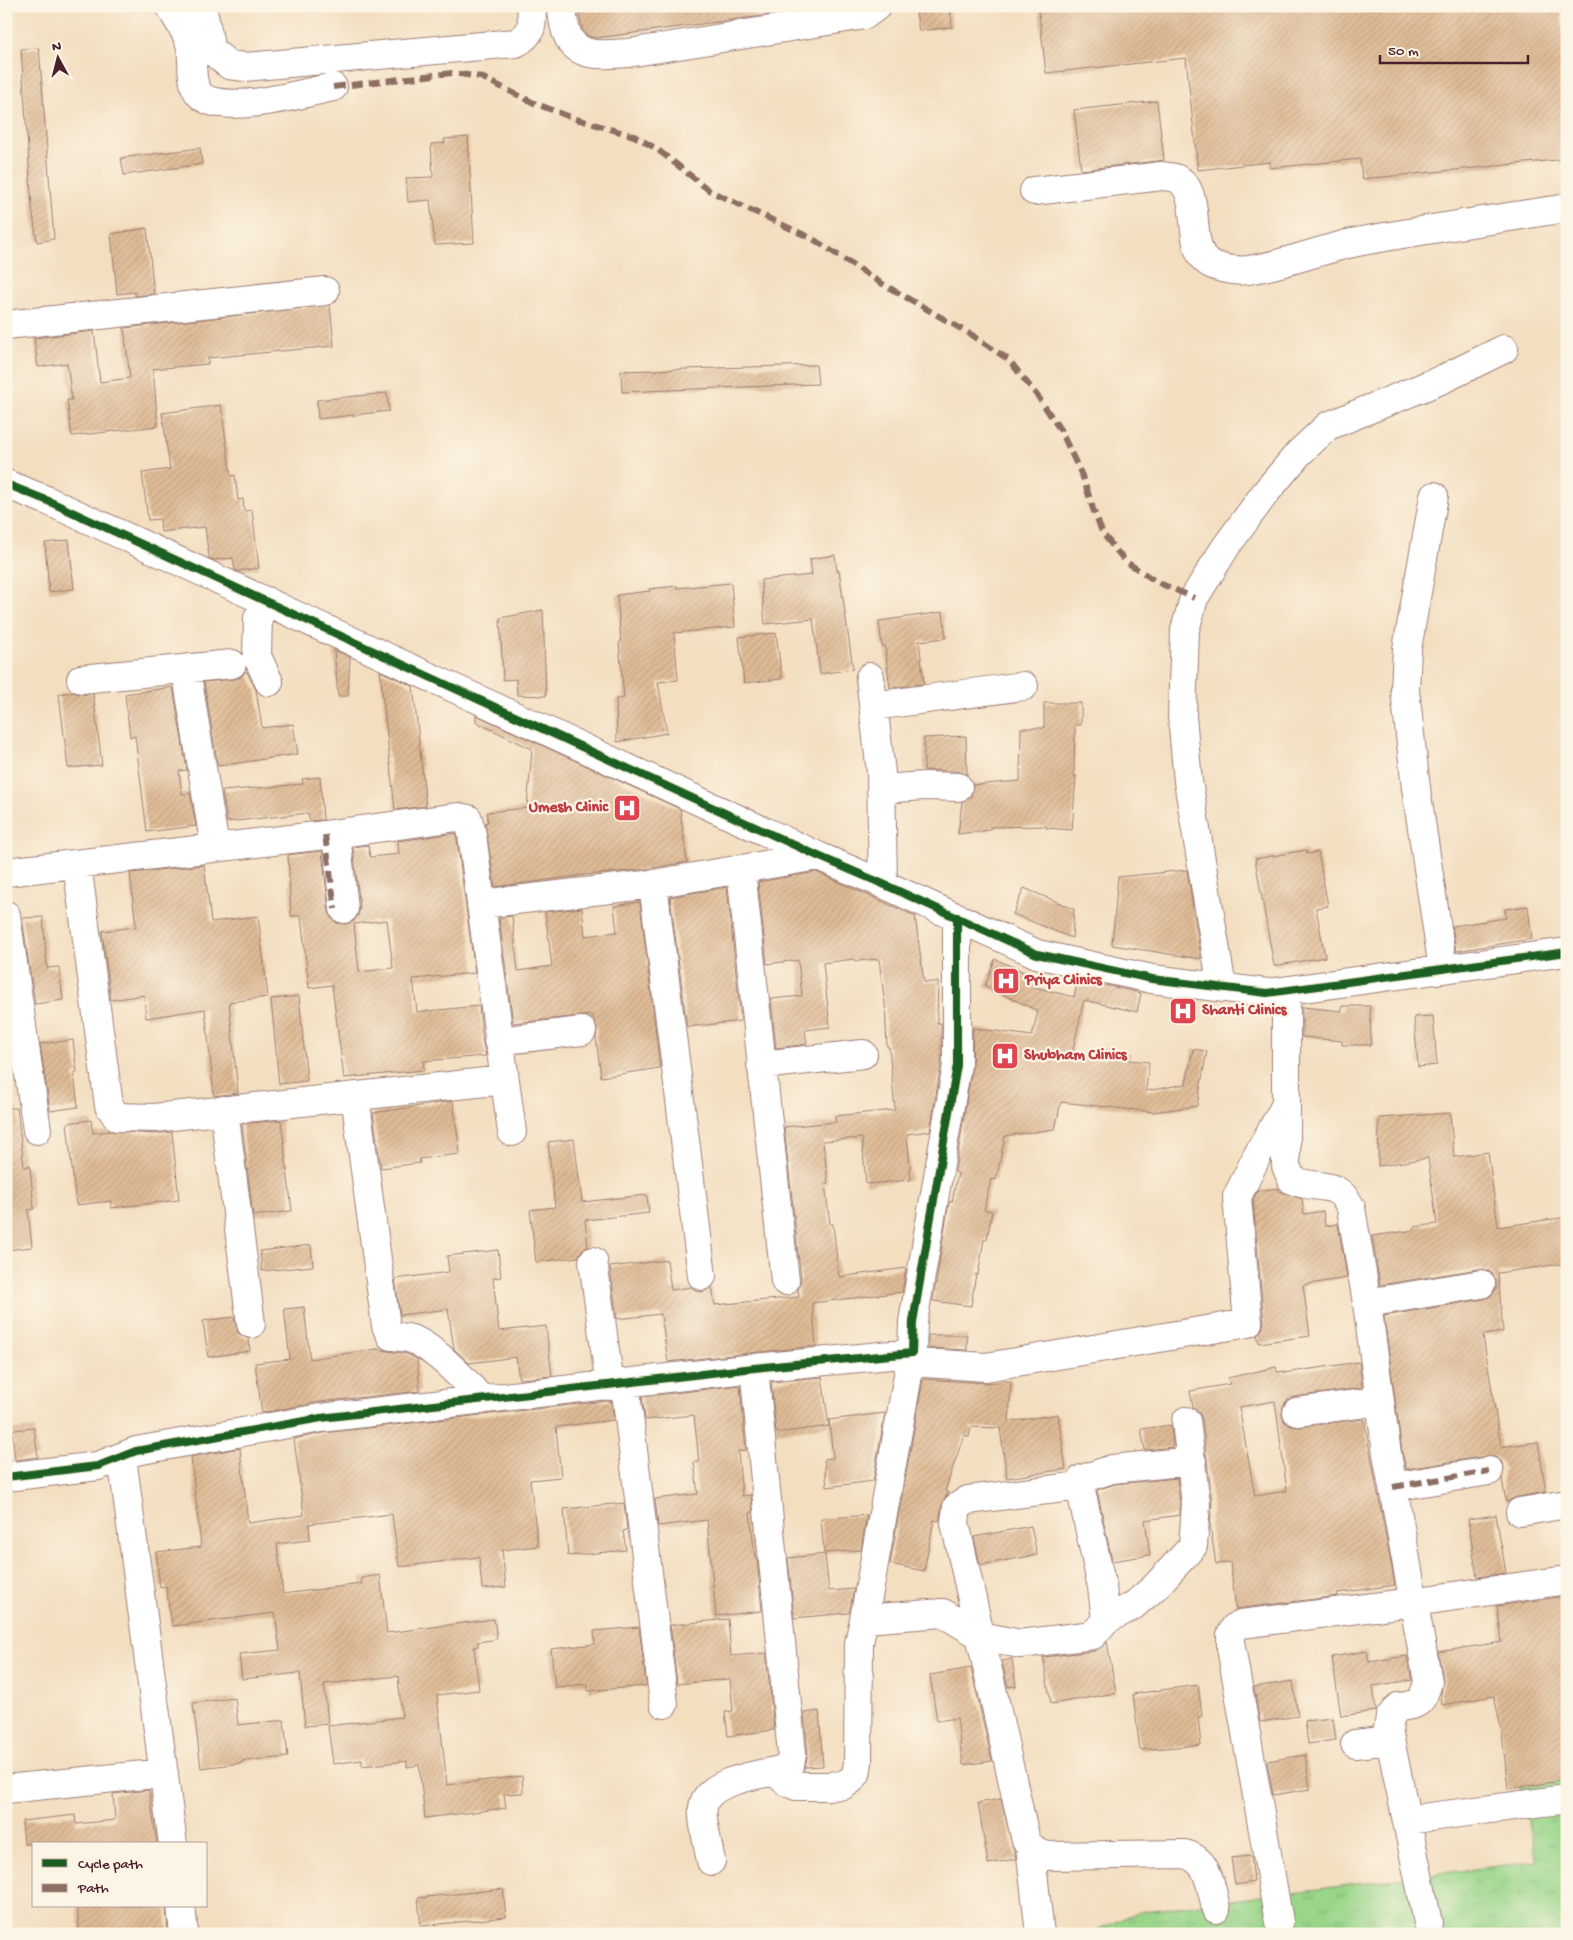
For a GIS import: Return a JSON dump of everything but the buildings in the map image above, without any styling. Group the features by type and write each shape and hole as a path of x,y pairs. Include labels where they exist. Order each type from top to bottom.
{"street":[{"path":"170,6 187,35 195,88 203,98 215,102 254,102 333,87"},
{"path":"202,6 211,50 229,65 245,66 516,43 526,38 530,30 532,21 531,6"},
{"path":"561,6 570,40 582,51 598,54 628,53 865,15 877,6"},
{"path":"1034,190 1162,176 1173,178 1183,182 1189,194 1196,243 1202,255 1211,265 1227,269 1253,270 1355,242 1567,208"},
{"path":"6,325 325,291"},
{"path":"1222,988 1188,781 1182,716 1185,630 1194,598 1226,548 1266,492 1300,452 1328,426 1442,379 1504,349"},
{"path":"6,484 46,500 818,856 1037,954 1152,979 1267,993 1567,952"},
{"path":"1434,496 1407,649 1405,690 1416,788 1443,969"},
{"path":"266,601 258,618 257,656 269,682"},
{"path":"81,679 232,664"},
{"path":"186,669 215,848"},
{"path":"870,677 881,789 883,884"},
{"path":"874,706 1024,686"},
{"path":"881,789 925,786 958,787"},
{"path":"6,872 331,835 458,817 468,819 472,834 498,1041 512,1132"},
{"path":"331,835 340,909"},
{"path":"481,904 653,884 818,856"},
{"path":"77,864 109,1106 117,1117 154,1118 504,1080"},
{"path":"741,870 785,1281"},
{"path":"653,884 702,1276"},
{"path":"6,915 37,1130"},
{"path":"777,1771 787,1782 796,1786 844,1785 856,1774 858,1763 859,1643 911,1357 913,1322 957,1065 957,917"},
{"path":"1286,991 1286,1166 1292,1180 1303,1185 1334,1188 1346,1196 1351,1208 1357,1236 1393,1487 1428,1682 1423,1698 1414,1705 1398,1707 1390,1717 1388,1730 1428,1923"},
{"path":"498,1041 582,1031"},
{"path":"761,1065 863,1054"},
{"path":"355,1096 386,1326 391,1336 414,1340 434,1351 471,1386 482,1400"},
{"path":"6,1477 98,1466 136,1451 321,1418 754,1368 911,1357 986,1368 1248,1323 1237,1197 1257,1156 1286,1105"},
{"path":"224,1110 251,1324"},
{"path":"593,1261 617,1385 664,1704"},
{"path":"1367,1303 1481,1284"},
{"path":"711,1861 702,1808 707,1794 719,1785 785,1769 790,1765 792,1754 754,1368"},
{"path":"1297,1412 1380,1401"},
{"path":"864,1619 943,1613 981,1636 1020,1644 1092,1635 1106,1620 1133,1606 1155,1587 1193,1546 1196,1504 1186,1421"},
{"path":"122,1457 173,1842"},
{"path":"1106,1620 1102,1587 1080,1486 1082,1479 1112,1469 1192,1462"},
{"path":"1393,1487 1489,1471"},
{"path":"1080,1486 968,1500 957,1507 954,1523 1026,1841 1036,1852 1047,1856 1184,1854 1194,1856 1200,1862 1210,1881 1216,1909"},
{"path":"1520,1512 1566,1510"},
{"path":"1279,1922 1231,1647 1231,1635 1235,1627 1241,1624 1567,1580"},
{"path":"1355,1744 1390,1740"},
{"path":"6,1789 164,1773"},
{"path":"1407,1820 1567,1799"},
{"path":"1030,1846 1040,1934"},
{"path":"181,1908 184,1934"}],"green space":[{"path":"1567,1658 1567,1934 1088,1934 1138,1912 1537,1861 1499,1699"}],"marked path":[{"path":"333,87 452,73 481,77 534,103 573,118 634,136 657,149 710,191 813,239 881,283 972,335 1009,360 1039,398 1061,431 1084,480 1103,534 1125,561 1157,582 1194,598"},
{"path":"325,835 335,909"},
{"path":"1393,1487 1489,1471"}],"cycle path":[{"path":"6,484 46,500 818,856 1037,954 1152,979 1267,993 1567,952"},
{"path":"6,1477 98,1466 136,1451 321,1418 754,1368 912,1353 913,1322 957,1065 957,917"}],"place":[{"name":"Umesh Clinic","path":"627,808"},
{"name":"Priya Clinics","path":"1006,981"},
{"name":"Shanti Clinics","path":"1183,1011"},
{"name":"Shubham Clinics","path":"1005,1056"}]}
